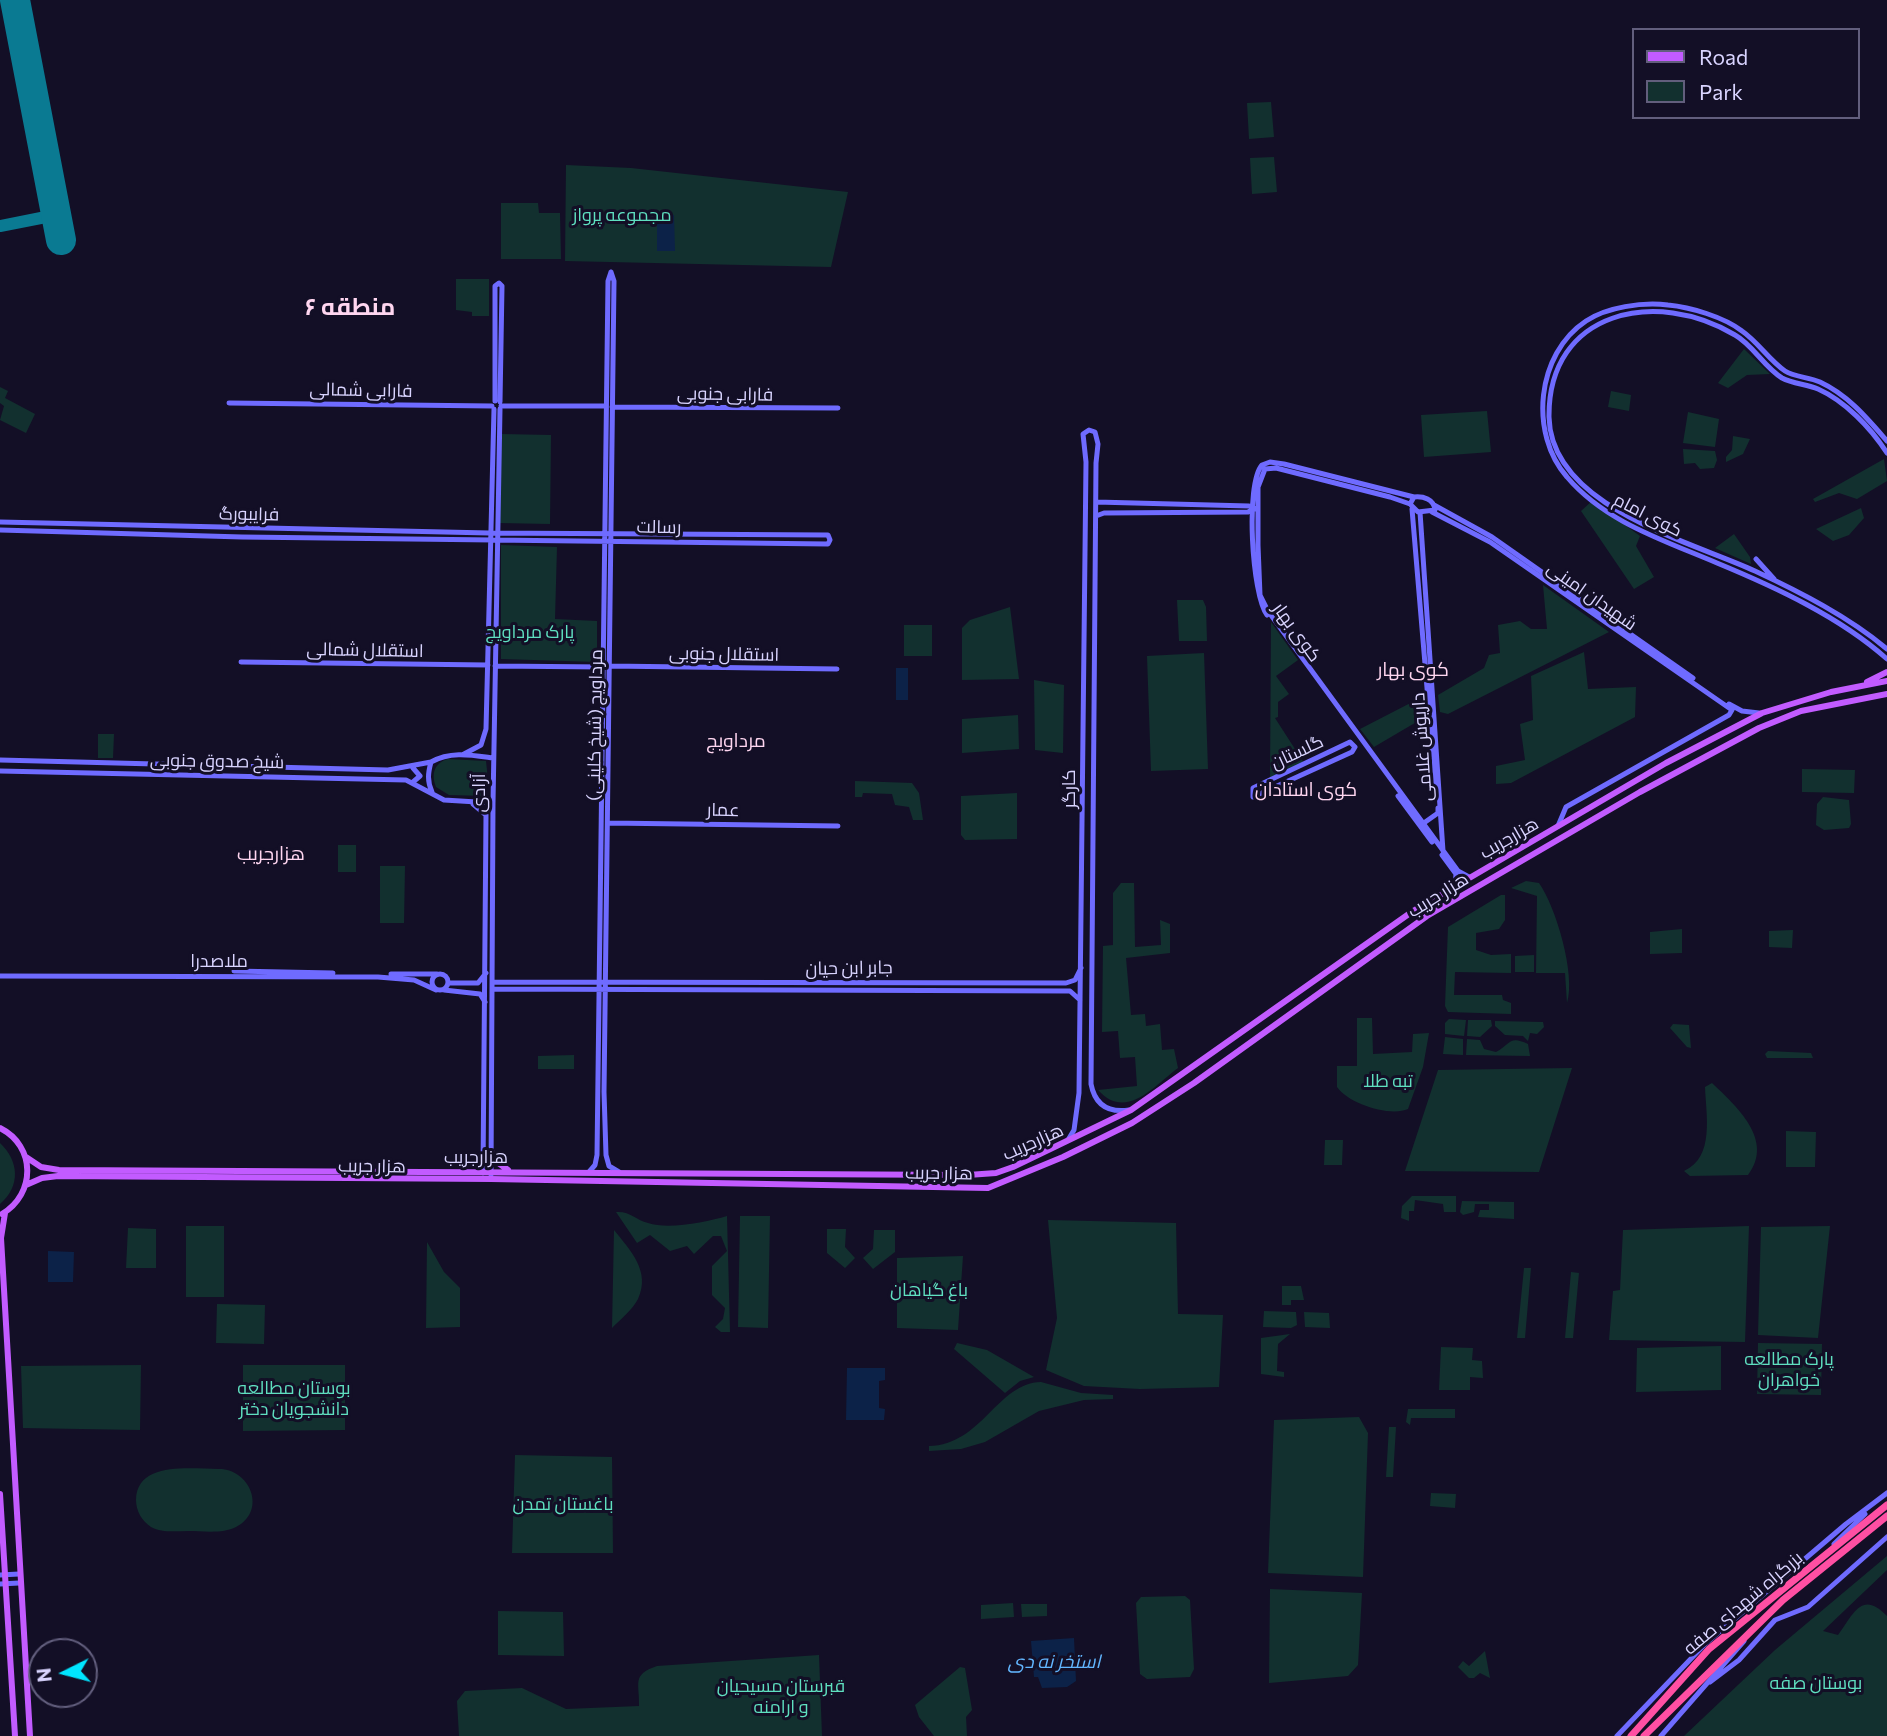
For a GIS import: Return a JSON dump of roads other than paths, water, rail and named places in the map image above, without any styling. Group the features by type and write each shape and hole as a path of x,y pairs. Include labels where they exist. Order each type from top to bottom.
{"highway":[{"name":"بزرگراه شهدای صفه","path":"1632,1736 1709,1648 1887,1505"},
{"name":"بزرگراه شهدای صفه","path":"1644,1736 1756,1626 1887,1516"}],"main road":[{"path":"1859,686 1887,672"},
{"name":"هزارجریب","path":"26,1157 41,1167 59,1170 134,1174 482,1170 491,1174 509,1171 968,1175 1005,1170 1131,1110 1383,931 1469,877 1631,783 1762,713 1859,686 1887,681"},
{"name":"هزار جریب","path":"26,1185 42,1178 134,1174 310,1180 483,1179 491,1174 988,1188 1063,1157 1132,1123 1427,916 1636,794 1759,728 1801,710 1887,694"},
{"path":"1645,776 1645,782 1650,787"},
{"path":"1631,783 1636,787 1636,794"},
{"path":"1383,931 1390,943"},
{"path":"1,1128 18,1142 26,1157 26,1185 18,1201 2,1214 0,1233 29,1734"},
{"path":"491,1151 497,1162 509,1171"},
{"path":"310,1170 310,1180"},
{"path":"0,1494 3,1584 8,1609 15,1735"},
{"path":"0,1595 8,1609"}],"street":[{"name":"مرداویج (شیخ کلینی)","path":"589,1172 595,1165 597,1155 601,1092 607,666 608,281 611,272 614,281 609,407"},
{"name":"آزادی","path":"493,537 497,523 499,286"},
{"name":"کوی امام","path":"1858,413 1830,387 1782,373 1742,330 1674,306 1622,312 1584,322 1559,350 1545,386 1542,423 1552,455 1576,488 1612,516 1750,569 1858,628 1887,649"},
{"name":"فارابی شمالی","path":"229,403 609,407"},
{"name":"آزادی","path":"483,1179 494,927 495,666 493,537 490,524 497,405"},
{"name":"فارابی جنوبی","path":"609,407 838,408"},
{"path":"1858,413 1887,441"},
{"path":"1858,413 1887,453"},
{"name":"کارگر","path":"1066,1143 1077,1113 1081,1040 1086,462 1083,434 1089,430 1097,436 1091,1084 1096,1100 1108,1110 1131,1110"},
{"name":"کوی بهار","path":"1256,509 1261,472 1270,468 1411,506 1420,512 1433,509 1425,498 1270,462 1262,465 1255,474 1255,573 1261,606 1442,852 1458,871 1469,877"},
{"path":"1411,506 1414,497"},
{"path":"1096,502 1249,506 1256,509"},
{"path":"1136,505 1136,513"},
{"name":"داریوش غلامی","path":"1411,506 1428,668"},
{"path":"1096,516 1225,513 1256,509"},
{"name":"شهیدان امینی","path":"1433,509 1490,542 1731,707"},
{"name":"داریوش غلامی","path":"1420,512 1442,852"},
{"name":"فرایبورگ","path":"0,522 475,533 493,537"},
{"path":"480,540 493,552 507,537 497,523"},
{"path":"475,533 490,524"},
{"path":"146,534 150,530 147,526"},
{"path":"161,526 161,534"},
{"name":"فرایبورگ","path":"0,530 480,540 493,537"},
{"path":"368,531 368,538"},
{"name":"کوی امام","path":"1654,532 1764,585 1855,634 1886,658"},
{"name":"رسالت","path":"493,537 828,535 828,544 608,537"},
{"name":"آزادی","path":"464,754 477,750 485,737 493,552"},
{"path":"1750,569 1754,567 1756,559 1776,582"},
{"path":"1764,585 1768,578"},
{"name":"استقلال شمالی","path":"241,662 488,665"},
{"name":"استقلال جنوبی","path":"495,666 837,669"},
{"name":"مرداویج (شیخ کلینی)","path":"603,985 608,823 607,666"},
{"path":"1558,825 1566,807 1729,715 1731,707 1762,713"},
{"name":"گلستان","path":"1348,743 1354,744 1352,752 1257,798 1253,797 1253,788 1348,743"},
{"path":"464,754 493,758"},
{"name":"شیخ صدوق جنوبی","path":"0,760 388,769 412,767 446,755 464,754"},
{"path":"431,762 428,776 432,792"},
{"path":"412,767 420,772 418,780 413,782"},
{"name":"شیخ صدوق جنوبی","path":"0,771 212,774 413,782 444,800 493,803"},
{"name":"آزادی","path":"471,803 486,815 486,1009 491,1174"},
{"name":"داریوش غلامی","path":"1422,824 1439,810"},
{"name":"عمار","path":"608,823 838,826"},
{"name":"کوی بهار","path":"1442,852 1455,874 1455,886"},
{"path":"1082,873 1086,902 1092,900"},
{"path":"1082,920 1084,916 1088,917 1091,958"},
{"path":"486,927 494,927"},
{"path":"1082,965 1075,980 1066,983 1070,986 1067,991 1076,994 1082,1005"},
{"path":"449,983 478,983 486,973"},
{"name":"ملاصدرا","path":"307,974 405,978 423,982 436,990"},
{"name":"ملاصدرا","path":"0,975 437,975"},
{"path":"449,983 445,975 437,975 432,981 436,990 480,994 486,1009"},
{"path":"954,982 954,991"},
{"path":"444,990 449,983"},
{"name":"جابر ابن حیان","path":"603,985 1066,983"},
{"path":"492,985 603,985"},
{"name":"جابر ابن حیان","path":"603,985 1067,991"},
{"path":"1081,1040 1091,1040"},
{"name":"مرداویج (شیخ کلینی)","path":"601,1092 606,1155 609,1166 620,1172"},
{"path":"1806,1570 1884,1495"},
{"path":"1618,1736 1706,1643 1884,1495"},
{"path":"1710,1682 1739,1660 1775,1620 1808,1607 1887,1537"},
{"path":"3,1575 19,1574"},
{"path":"3,1584 19,1583"},
{"path":"1661,1736 1756,1626"}],"water":[{"path":"657,215 674,215 675,251 657,251"},
{"path":"896,668 908,668 908,700 896,700"},
{"path":"48,1251 74,1252 73,1282 48,1282"},
{"path":"847,1368 885,1368 885,1380 879,1381 879,1408 885,1409 884,1420 846,1420"},
{"name":"استخر نه دی","path":"1074,1638 1076,1681 1067,1687 1042,1688 1038,1677 1034,1677 1031,1641"}],"district":[{"name":"منطقه ۶","path":"350,307"},
{"name":"کوی بهار","path":"1413,670"},
{"name":"مرداویج","path":"736,741"},
{"name":"کوی استادان","path":"1306,790"},
{"name":"هزارجریب","path":"271,854"}],"park label":[{"name":"مجموعه پرواز","path":"622,215"},
{"name":"پارک مرداویج","path":"530,632"},
{"name":"تبه طلا","path":"1388,1081"},
{"name":"باغ گیاهان","path":"929,1290"},
{"name":"پارک مطالعه خواهران","path":"1789,1369"},
{"name":"بوستان مطالعه دانشجویان دختر","path":"294,1398"},
{"name":"باغستان تمدن","path":"563,1504"},
{"name":"بوستان صفه","path":"1816,1683"},
{"name":"قبرستان مسیحیان و ارامنه","path":"781,1696"}]}
